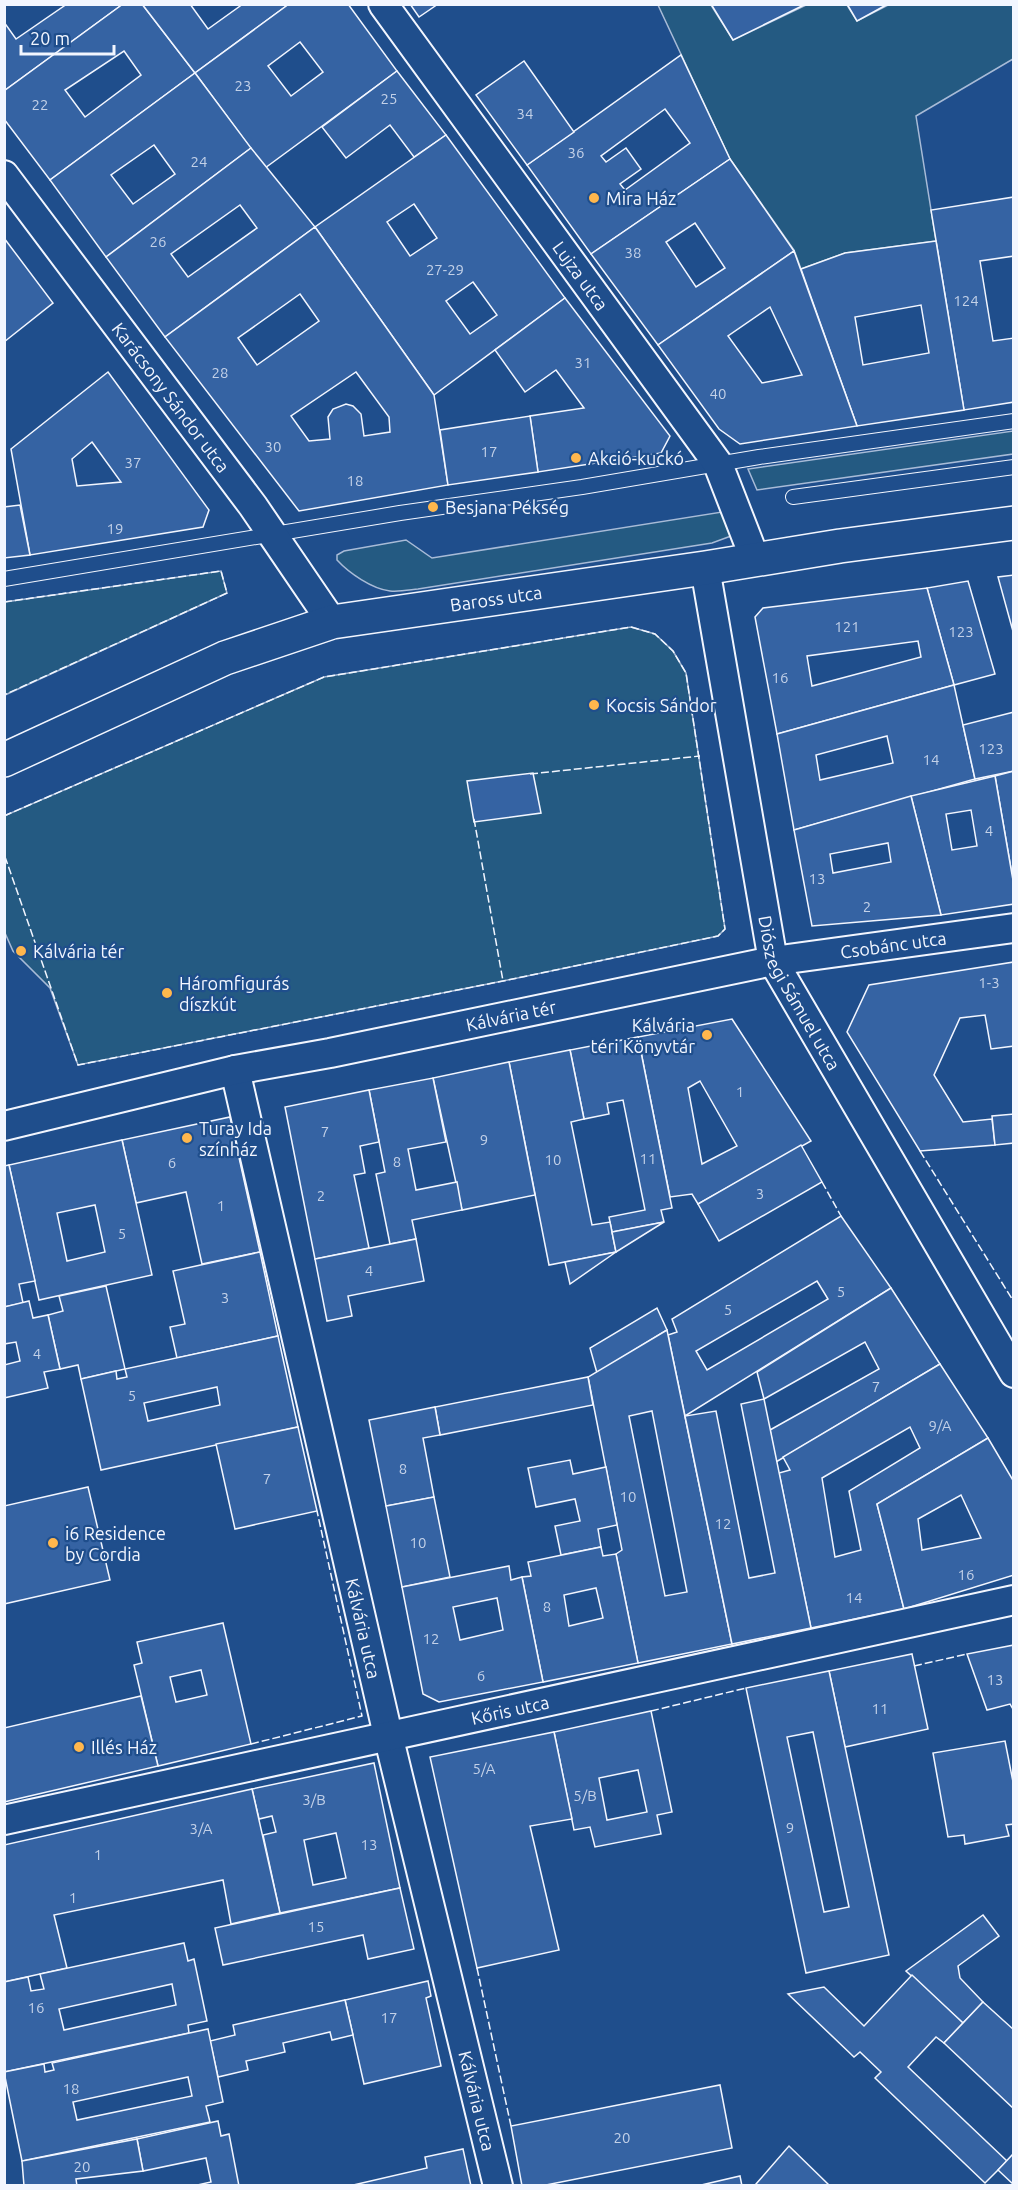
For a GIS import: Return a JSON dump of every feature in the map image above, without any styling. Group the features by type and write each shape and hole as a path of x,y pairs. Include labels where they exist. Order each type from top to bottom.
{"street":[{"name":"Lujza utca","path":"383,4 718,464 755,559"},
{"name":"Karácsony Sándor utca","path":"4,175 273,534 332,622"},
{"name":"Baross utca","path":"4,760 225,658 332,622 840,546 1014,523"},
{"name":"Diószegi Sámuel utca","path":"705,568 773,961 1014,1373"},
{"name":"Csobánc utca","path":"773,961 1014,928"},
{"name":"Kálvária tér","path":"4,1126 235,1070 330,1053 773,961"},
{"name":"Kálvária utca","path":"235,1070 388,1735 498,2186"},
{"name":"Kőris utca","path":"4,1820 1014,1600"}],"lane":[{"path":"4,579 400,513 583,488 718,464 1014,421"},
{"path":"794,497 1014,467"}],"shaded area":[{"path":"658,5 711,5 733,40 806,5 847,5 857,21 888,5 1013,5 1013,59 916,116 936,241 845,253 801,269 794,250 730,159"},
{"path":"1013,431 1013,454 757,490 748,469"},
{"path":"722,512 731,536 712,543 408,590 383,590 368,584 337,560 337,555 344,551 406,540 432,558"},
{"path":"221,571 227,593 5,695 5,602"},
{"name":"Kálvária tér","path":"631,627 655,634 673,651 686,673 725,929 718,936 78,1065 50,988 13,951 5,933 4,816 324,677"}],"building":[{"path":"67,4 123,4 4,91 4,22 16,39"},
{"path":"123,4 142,4 195,73 50,180 4,119 4,91","holes":["124,51 141,75 85,117 65,90"]},
{"path":"142,4 190,4 208,29 243,4 289,4 195,73"},
{"path":"289,4 348,4 397,71 265,168 195,73","holes":["300,42 323,72 291,96 268,66"]},
{"path":"410,4 438,4 419,17"},
{"path":"711,4 806,4 733,40"},
{"path":"847,4 888,4 857,21"},
{"path":"681,55 730,159 591,254 527,165","holes":["665,109 690,143 625,190 620,184 641,169 626,148 606,162 601,156"]},
{"path":"524,61 574,132 527,165 476,95"},
{"path":"397,71 446,135 414,157 390,125 346,158 322,127"},
{"path":"195,73 251,148 106,257 50,180","holes":["154,145 175,174 133,204 111,175"]},
{"path":"446,135 565,298 434,395 315,227","holes":["414,204 437,238 410,256 387,222","473,282 497,315 470,334 446,301"]},
{"path":"251,148 315,227 165,337 106,257","holes":["240,205 257,228 188,277 171,254"]},
{"path":"730,159 794,251 658,345 591,254","holes":["695,223 725,268 696,287 666,242"]},
{"path":"1014,197 1014,256 980,261 993,341 1014,338 1014,402 964,410 931,210"},
{"path":"315,227 434,395 448,485 299,511 165,337","holes":["300,294 319,321 257,365 238,338","356,372 389,417 390,432 364,436 361,414 353,406 346,404 333,409 328,417 330,439 309,441 291,416"]},
{"path":"4,238 53,303 4,342"},
{"path":"936,241 964,410 857,426 801,269 845,253","holes":["921,305 929,353 863,365 855,317"]},
{"path":"794,251 857,426 740,444 719,429 658,345","holes":["770,307 802,375 762,383 728,336"]},
{"path":"565,298 670,436 661,453 538,472 530,416 584,408 556,370 525,392 495,350"},
{"path":"108,372 209,510 203,527 30,555 11,449","holes":["92,442 121,482 77,486 72,459"]},
{"path":"530,416 538,472 448,485 440,430"},
{"path":"20,505 30,555 4,558 4,507"},
{"path":"1014,575 1014,635 998,577"},
{"path":"968,581 995,674 954,685 927,588"},
{"path":"927,588 954,685 777,734 755,617 763,608","holes":["918,641 921,657 812,686 807,656"]},
{"path":"954,685 975,779 794,830 777,734","holes":["887,736 893,763 820,780 816,755"]},
{"path":"1014,712 1014,771 975,779 963,725"},
{"path":"1014,771 1014,886 995,776"},
{"path":"533,773 541,813 474,822 467,781"},
{"path":"995,776 1014,886 1014,904 941,915 911,796","holes":["971,810 977,846 952,850 946,814"]},
{"path":"911,796 941,915 812,926 794,830","holes":["888,843 891,862 833,873 830,854"]},
{"path":"1014,962 1014,1046 991,1049 985,1015 960,1018 934,1075 963,1122 992,1119 995,1145 920,1151 847,1032 869,985"},
{"path":"732,1019 811,1141 698,1204 692,1194 670,1197 638,1037","holes":["700,1081 737,1146 702,1164 688,1088"]},
{"path":"638,1037 672,1208 661,1210 664,1222 612,1232 609,1217 645,1210 623,1100 607,1103 609,1114 584,1119 570,1050"},
{"path":"570,1050 584,1119 571,1122 592,1225 610,1222 616,1252 549,1265 509,1062"},
{"path":"509,1062 535,1195 462,1210 433,1078"},
{"path":"433,1078 446,1142 408,1149 416,1190 457,1182 462,1210 412,1220 416,1239 390,1244 376,1174 385,1172 369,1090"},
{"path":"369,1090 379,1142 360,1146 365,1173 354,1175 369,1248 315,1259 285,1107"},
{"path":"1014,1114 1014,1143 995,1145 992,1116"},
{"path":"230,1117 260,1252 202,1264 186,1192 136,1203 122,1140"},
{"path":"122,1140 152,1275 39,1300 9,1165","holes":["95,1205 105,1252 67,1261 57,1213"]},
{"path":"801,1145 822,1182 719,1241 698,1204"},
{"path":"9,1165 35,1281 19,1284 23,1303 4,1307 4,1166"},
{"path":"841,1216 891,1288 685,1416 668,1335 677,1332 672,1319","holes":["817,1281 828,1299 707,1370 696,1351"]},
{"path":"664,1222 616,1252 612,1232"},
{"path":"416,1239 424,1281 348,1296 352,1316 327,1321 315,1259"},
{"path":"260,1252 278,1336 177,1358 170,1327 185,1324 173,1271"},
{"path":"616,1252 570,1284 565,1262"},
{"path":"106,1286 125,1369 81,1379 78,1365 60,1369 48,1315 63,1311 59,1296"},
{"path":"891,1288 940,1364 776,1462 770,1430 879,1369 865,1342 764,1399 757,1372"},
{"path":"29,1301 33,1318 48,1315 60,1369 44,1372 48,1388 4,1398 4,1365 20,1361 16,1342 4,1344 4,1307"},
{"path":"657,1308 667,1330 597,1373 590,1348"},
{"path":"667,1330 732,1644 638,1663 616,1554 622,1550 588,1377","holes":["652,1411 687,1592 665,1596 629,1416"]},
{"path":"278,1336 298,1427 101,1470 81,1379 116,1371 117,1379 127,1377 125,1369","holes":["217,1387 220,1405 148,1421 144,1403"]},
{"path":"940,1364 988,1438 877,1504 904,1609 811,1628 779,1473 790,1470 783,1457","holes":["910,1427 920,1448 849,1491 861,1550 835,1557 822,1478"]},
{"path":"588,1377 593,1405 440,1435 435,1407"},
{"path":"764,1399 811,1628 732,1644 685,1416 716,1411 749,1578 775,1573 741,1404"},
{"path":"435,1407 440,1435 423,1438 434,1497 386,1506 369,1420"},
{"path":"298,1427 317,1511 235,1529 216,1444"},
{"path":"988,1438 1014,1482 1014,1575 904,1609 877,1504","holes":["961,1495 981,1538 922,1550 918,1519"]},
{"path":"570,1460 573,1474 606,1467 617,1525 598,1529 601,1547 561,1555 555,1526 580,1521 575,1499 536,1507 528,1468"},
{"name":"i6 Residence by Cordia","path":"88,1487 110,1580 4,1604 4,1506"},
{"path":"434,1497 450,1577 402,1587 386,1506"},
{"path":"601,1547 603,1556 616,1554 638,1663 543,1682 522,1577 531,1576 528,1562","holes":["596,1588 603,1618 569,1626 564,1595"]},
{"path":"509,1566 511,1580 522,1577 543,1682 439,1702 423,1694 402,1587","holes":["497,1598 503,1630 460,1640 453,1607"]},
{"path":"223,1623 251,1744 158,1766 134,1665 142,1663 137,1642","holes":["201,1670 207,1695 176,1702 170,1677"]},
{"path":"1014,1645 1014,1711 1010,1704 987,1710 967,1654"},
{"path":"912,1654 928,1729 845,1747 829,1671"},
{"path":"829,1671 889,1955 806,1973 746,1688","holes":["813,1732 849,1907 824,1912 787,1737"]},
{"name":"Illés Ház","path":"141,1696 158,1766 4,1802 4,1728"},
{"path":"651,1711 672,1812 657,1815 661,1834 595,1847 590,1827 574,1830 554,1732","holes":["638,1770 647,1812 607,1820 599,1778"]},
{"path":"554,1732 572,1819 530,1826 559,1950 477,1968 430,1757"},
{"path":"1005,1741 1014,1787 1014,1824 1006,1825 1009,1836 965,1844 964,1835 948,1837 933,1753"},
{"path":"374,1763 400,1888 280,1913 263,1835 276,1832 272,1816 259,1819 252,1789","holes":["336,1833 346,1878 313,1885 304,1840"]},
{"path":"252,1789 280,1913 231,1924 223,1880 54,1915 67,1968 4,1982 4,1845"},
{"path":"400,1888 414,1949 368,1959 363,1935 223,1965 215,1928"},
{"path":"983,1915 999,1936 958,1966 960,1978 983,2002 963,2023 906,1971"},
{"path":"184,1943 188,1961 194,1959 207,2021 188,2025 189,2033 4,2072 4,1982 28,1977 31,1991 44,1989 40,1974","holes":["172,1984 176,2005 64,2030 59,2009"]},
{"path":"912,1975 963,2023 944,2043 936,2037 908,2067 1007,2161 985,2183 875,2078 881,2072 860,2052 854,2057 788,1994 824,1987 864,2026"},
{"path":"428,1981 431,1996 426,1998 441,2066 364,2084 345,2000"},
{"path":"345,2000 353,2035 332,2040 330,2032 283,2043 285,2052 246,2061 248,2070 218,2077 210,2041 235,2035 233,2025"},
{"path":"983,2002 1014,2030 1014,2109 944,2043"},
{"path":"208,2029 223,2102 206,2106 210,2122 22,2161 4,2072 44,2064 45,2072 54,2070 52,2063","holes":["188,2077 192,2096 77,2120 73,2102"]},
{"path":"720,2085 732,2148 541,2186 522,2186 511,2126"},
{"path":"218,2121 221,2136 229,2134 239,2186 193,2186 211,2182 206,2158 143,2171 137,2139"},
{"path":"137,2139 143,2171 76,2179 77,2186 24,2186 22,2161"},
{"path":"789,2146 830,2186 758,2186 756,2184"},
{"path":"463,2149 471,2186 349,2186 427,2168 425,2157"},
{"path":"1014,2153 1014,2185 998,2170"},
{"path":"740,2176 742,2186 697,2186"}],"fence":[{"path":"4,602 221,571 227,593 4,695"},
{"path":"4,816 324,677 631,627 655,634 673,651 686,673 725,929 718,936 78,1065 4,854"},
{"path":"530,774 700,756"},
{"path":"474,819 503,981"},
{"path":"920,1151 1014,1302"},
{"path":"822,1182 841,1216"},
{"path":"251,1744 362,1716 317,1511"},
{"path":"914,1666 967,1654"},
{"path":"651,1711 746,1688"},
{"path":"477,1968 511,2126"}],"place":[{"name":"Mira Ház","path":"594,198"},
{"name":"Akció-kuckó","path":"576,458"},
{"name":"Besjana Pékség","path":"433,507"},
{"name":"Kocsis Sándor","path":"594,705"},
{"name":"Kálvária tér","path":"21,951"},
{"name":"Háromfigurás díszkút","path":"167,993"},
{"name":"Kálvária téri Könyvtár","path":"707,1035"},
{"name":"Turay Ida színház","path":"187,1138"},
{"name":"i6 Residence by Cordia","path":"53,1543"},
{"name":"Illés Ház","path":"79,1747"}]}
